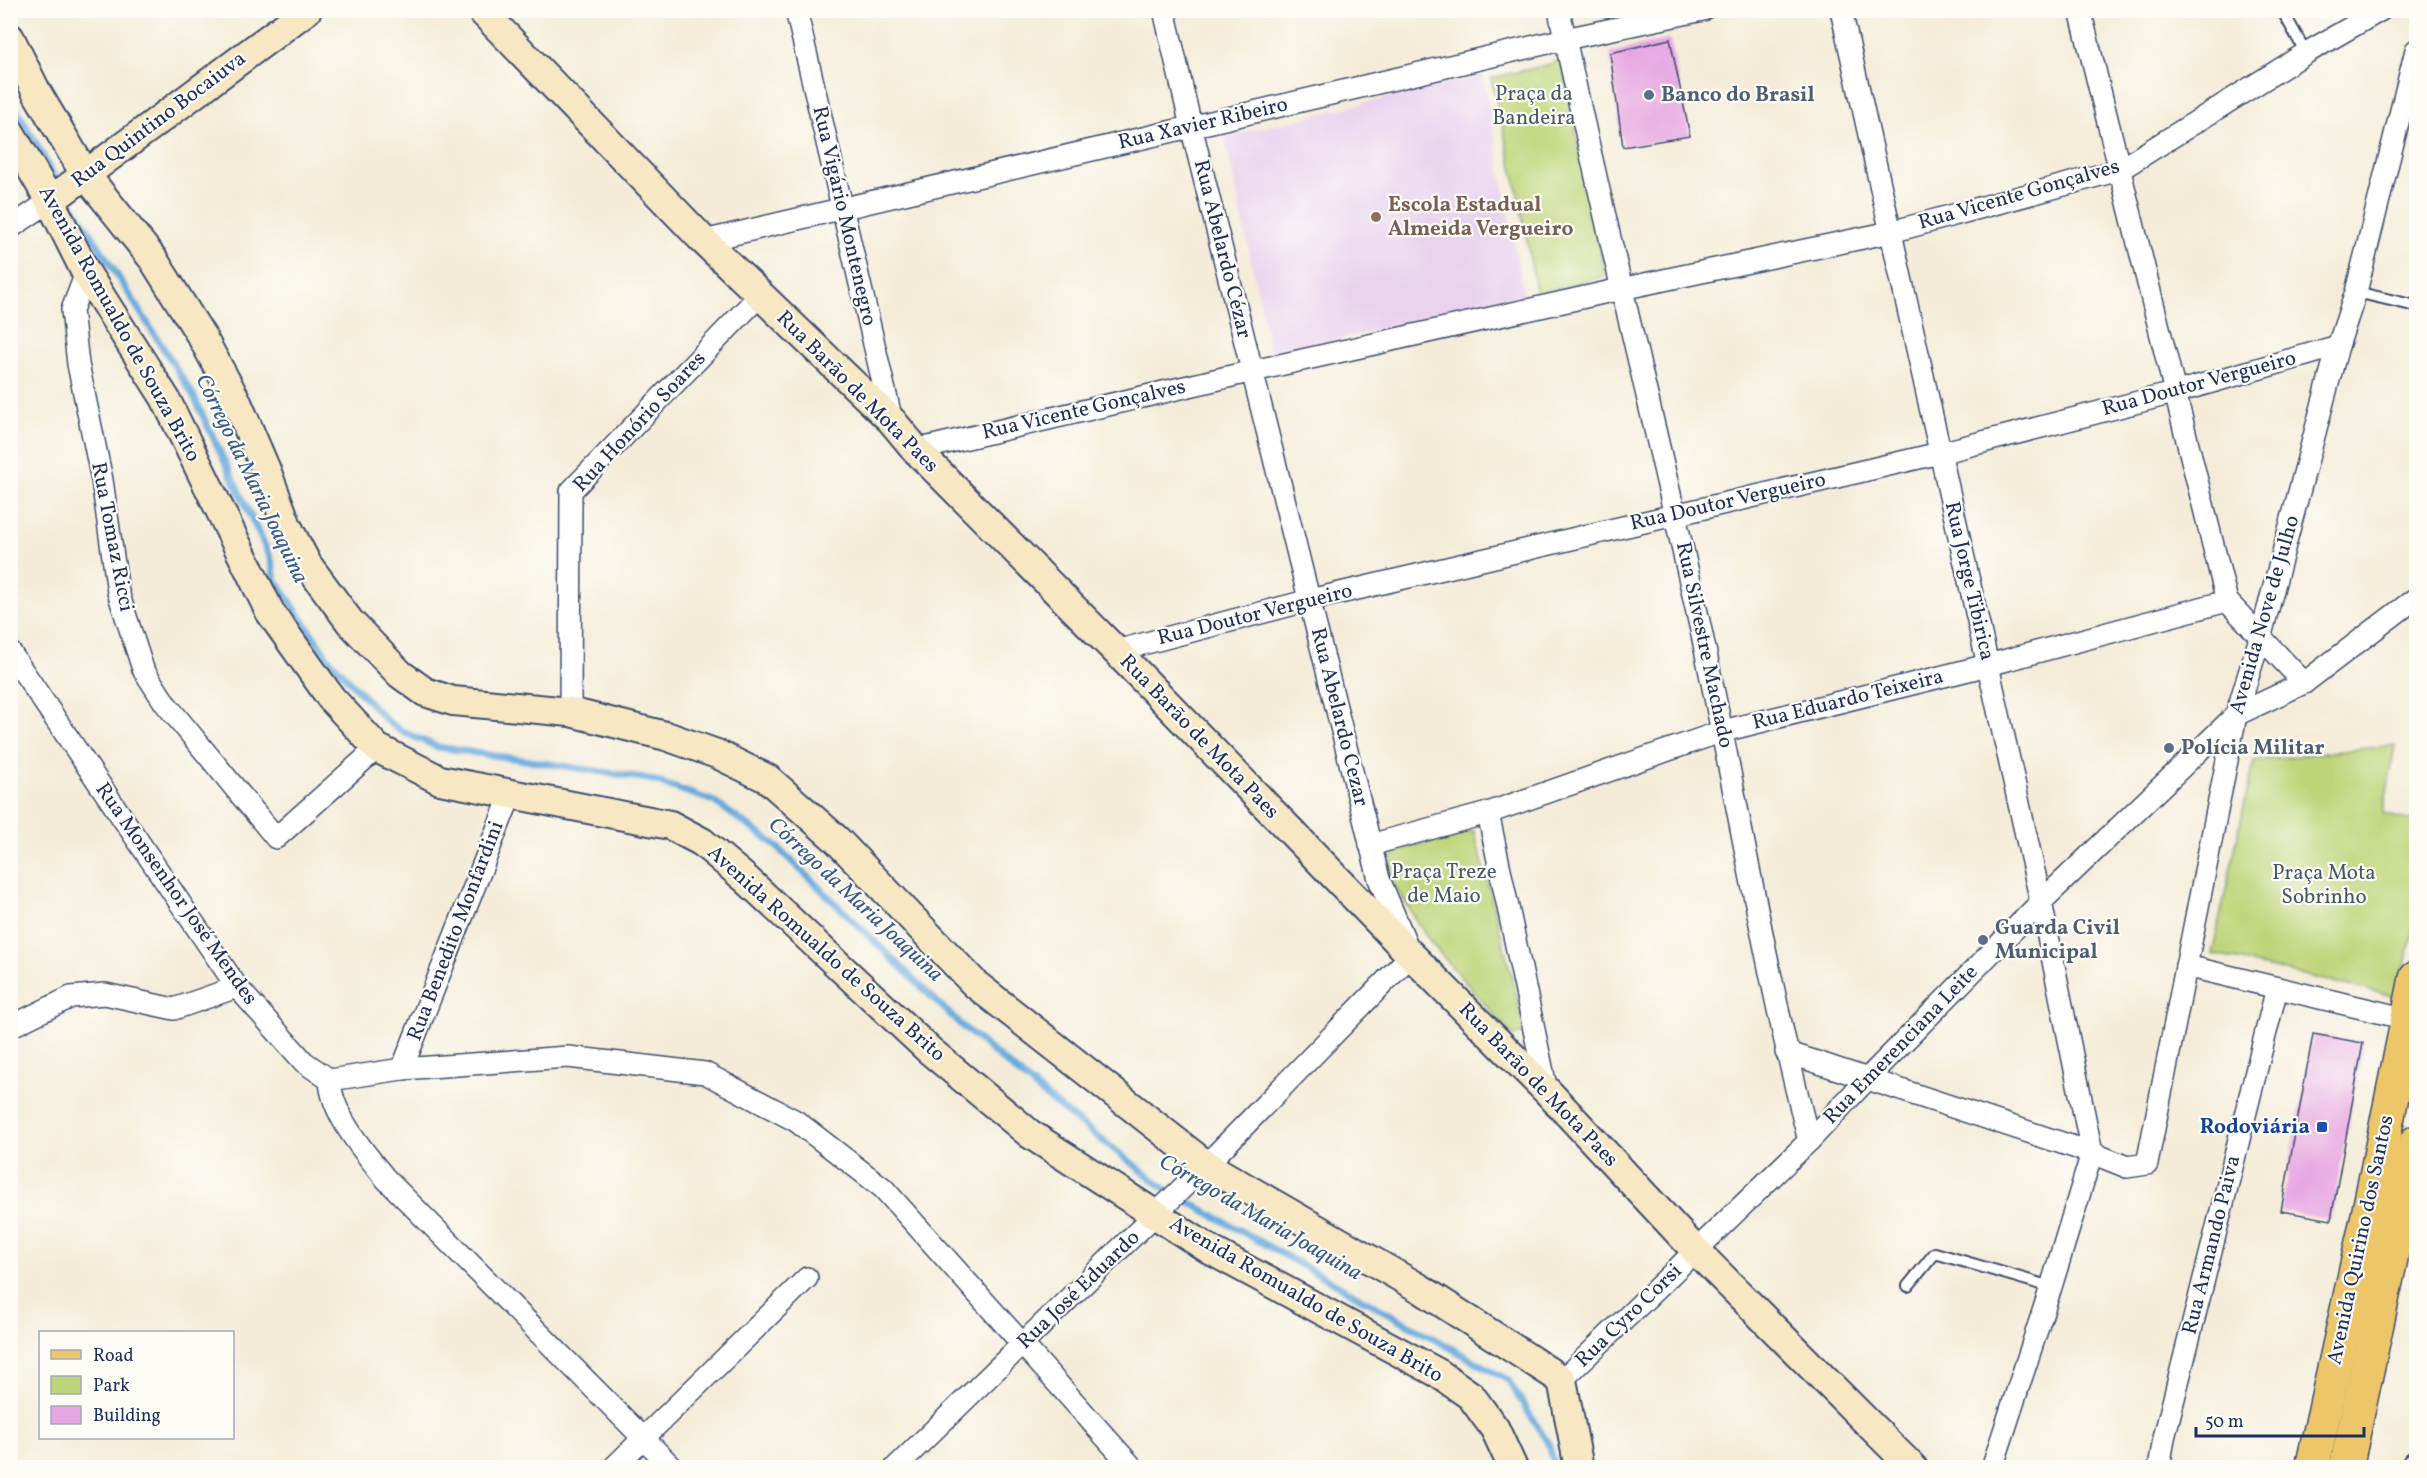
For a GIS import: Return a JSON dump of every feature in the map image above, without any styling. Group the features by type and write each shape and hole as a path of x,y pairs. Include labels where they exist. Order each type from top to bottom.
{"main road":[{"name":"Rua Quintino Bocaiuva","path":"50,201 307,10"},
{"name":"Rua Barão de Mota Paes","path":"481,10 704,242 892,421 916,450 1547,1091 1697,1252 1913,1467"},
{"name":"Avenida Romualdo de Souza Brito","path":"10,38 37,93 85,174 153,259 202,337 236,400 287,526 307,564 350,622 400,675 425,692 453,701 570,712 666,736 717,754 768,779 837,840 975,984 1206,1165 1421,1289 1562,1380"},
{"name":"Avenida Romualdo de Souza Brito","path":"10,132 50,201 86,273 165,398 270,612 331,698 376,748 440,780 670,825 702,842 747,880 929,1050 1030,1134 1212,1251 1438,1373 1471,1396 1495,1430 1514,1467"},
{"name":"Avenida Quirino dos Santos","path":"2346,1467 2394,1224 2416,978"},
{"name":"Avenida Quirino dos Santos","path":"2312,1467 2394,1224 2416,1142"},
{"path":"1562,1380 1579,1467"}],"street":[{"name":"Rua Vigário Montenegro","path":"796,10 892,421"},
{"path":"1164,10 1191,126"},
{"name":"Rua Silvestre Machado","path":"1559,10 1621,289 1676,515 1723,731 1786,1052 1809,1141"},
{"name":"Rua Xavier Ribeiro","path":"704,242 1565,39 1703,10"},
{"name":"Rua Jorge Tibirica","path":"1841,10 2041,902 2092,1153"},
{"path":"2080,10 2227,601 2304,683"},
{"name":"Rua Vicente Gonçalves","path":"1621,289 1891,232 2119,170 2306,53 2381,10"},
{"name":"Avenida Nove de Julho","path":"2092,1153 2127,1167 2147,1164 2236,715 2261,636 2338,346 2356,292 2416,50"},
{"name":"Rua Abelardo Cézar","path":"1191,126 1253,371"},
{"name":"Rua Quintino Bocaiuva","path":"10,228 50,201"},
{"name":"Rua Tomaz Ricci","path":"86,273 72,310 78,364 102,480 118,592 143,669 165,704 276,838 376,748"},
{"path":"1253,371 1621,289"},
{"name":"Rua Honório Soares","path":"570,712 571,491 759,296"},
{"name":"Rua Doutor Vergueiro","path":"1116,651 1310,600 1940,453 2176,392 2338,346"},
{"name":"Rua Vicente Gonçalves","path":"916,450 1253,371"},
{"name":"Rua Abelardo Cezar","path":"1253,371 1379,879 1411,955"},
{"path":"2236,715 2304,683 2416,598"},
{"name":"Rua Eduardo Teixeira","path":"1370,845 1488,813 1723,731 1988,665 2227,601"},
{"name":"Rua Monsenhor José Mendes","path":"10,652 237,987 304,1062 330,1080"},
{"name":"Rua Emerenciana Leite","path":"1697,1252 1809,1141 2041,902 2236,715"},
{"name":"Rua Benedito Monfardini","path":"402,1069 511,794"},
{"path":"1488,813 1547,1091"},
{"name":"Rua José Eduardo","path":"895,1467 1206,1165 1411,955"},
{"path":"2186,966 2412,1020"},
{"path":"10,1028 71,997 105,994 174,1009 237,987"},
{"name":"Rua Armando Paiva","path":"2159,1467 2164,1438 2277,988"},
{"path":"1786,1052 2092,1153 1992,1467"},
{"path":"673,1467 386,1179 359,1146 330,1094 330,1080 402,1069 568,1058 705,1073 796,1121 883,1188 1133,1467"},
{"name":"Rua Cyro Corsi","path":"1562,1380 1697,1252"},
{"path":"614,1467 807,1278"}],"lane":[{"path":"2282,10 2306,53"},
{"path":"2356,292 2416,306"},
{"path":"1908,1286 1935,1253 2051,1287"}],"shaded area":[{"name":"Escola Estadual Almeida Vergueiro","path":"1483,74 1524,297 1271,355 1225,137"}],"green space":[{"name":"Praça da Bandeira","path":"1561,59 1605,276 1537,294 1515,179 1491,78 1548,65"},
{"name":"Praça Mota Sobrinho","path":"2395,745 2383,814 2416,822 2416,917 2398,997 2212,954 2254,761"},
{"name":"Praça Treze de Maio","path":"1474,831 1526,1032 1513,1036 1431,943 1393,883 1390,863 1395,851"}],"building":[{"name":"Banco do Brasil","path":"1670,39 1690,136 1623,147 1610,53"},
{"name":"Rodoviária","path":"2313,1034 2363,1043 2331,1220 2281,1211"}],"waterway":[{"name":"Córrego da Maria Joaquina","path":"10,98 59,184"},
{"name":"Córrego da Maria Joaquina","path":"67,196 193,395 271,559 275,579 328,658 386,720 401,731 438,747 649,779 713,801 773,843 962,1026 1054,1103 1164,1188 1508,1380 1549,1445 1555,1468"}],"place":[{"name":"Banco do Brasil","path":"1649,95"},
{"name":"Escola Estadual Almeida Vergueiro","path":"1376,217"},
{"name":"Polícia Militar","path":"2169,748"},
{"name":"Guarda Civil Municipal","path":"1983,940"},
{"name":"Rodoviária","path":"2322,1127"}]}
